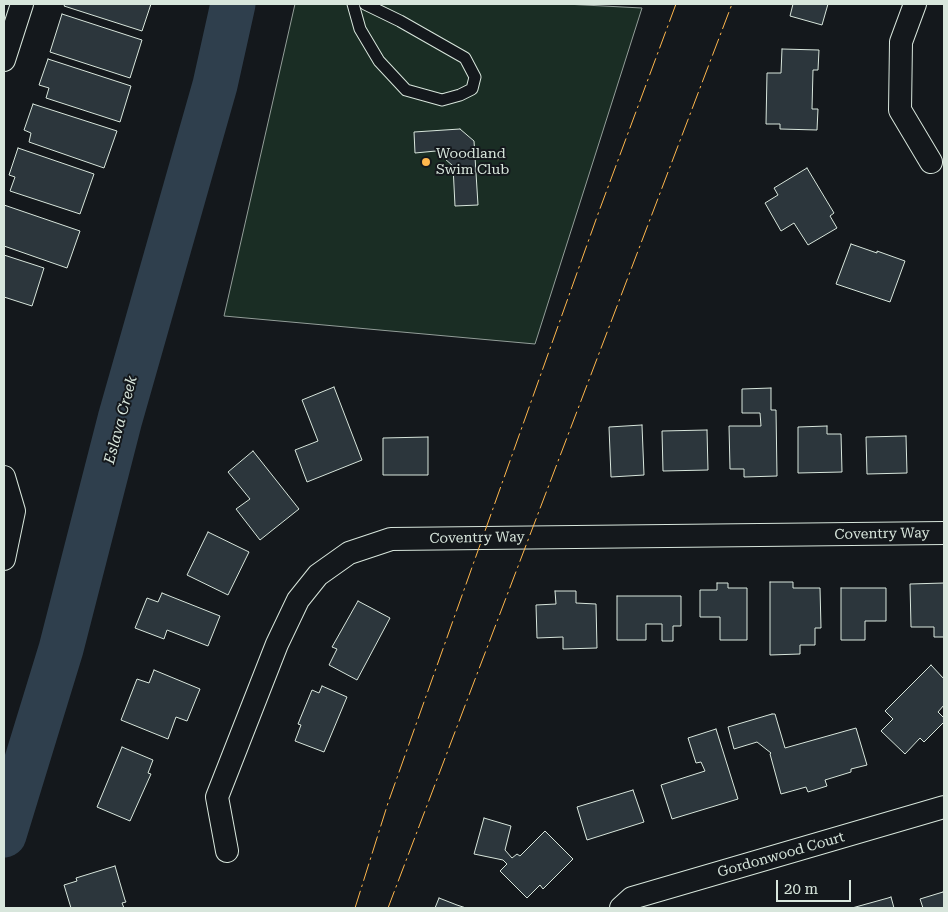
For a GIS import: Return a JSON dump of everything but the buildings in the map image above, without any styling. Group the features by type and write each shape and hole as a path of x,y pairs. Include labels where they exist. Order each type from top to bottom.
{"street":[{"path":"4,60 22,4"},
{"path":"915,4 901,42 900,110 931,162"},
{"path":"4,476 14,511 4,559"},
{"name":"Coventry Way","path":"227,851 217,797 277,644 298,600 318,575 349,553 391,539 944,533"},
{"name":"Gordonwood Court","path":"621,908 632,898 944,807"}],"lane":[{"path":"353,4 360,29 379,61 406,90 442,100 460,95 472,89 475,76 465,58 400,20 364,4"}],"green space":[{"name":"Woodland Swim Club","path":"295,4 565,4 642,8 535,344 224,316"}],"waterway":[{"name":"Eslava Creek","path":"4,835 61,649 120,419 215,85 233,4"}],"power":[{"path":"355,908 388,803 598,214 676,4"},
{"path":"388,908 732,4"}],"place":[{"name":"Woodland Swim Club","path":"426,162"}]}
